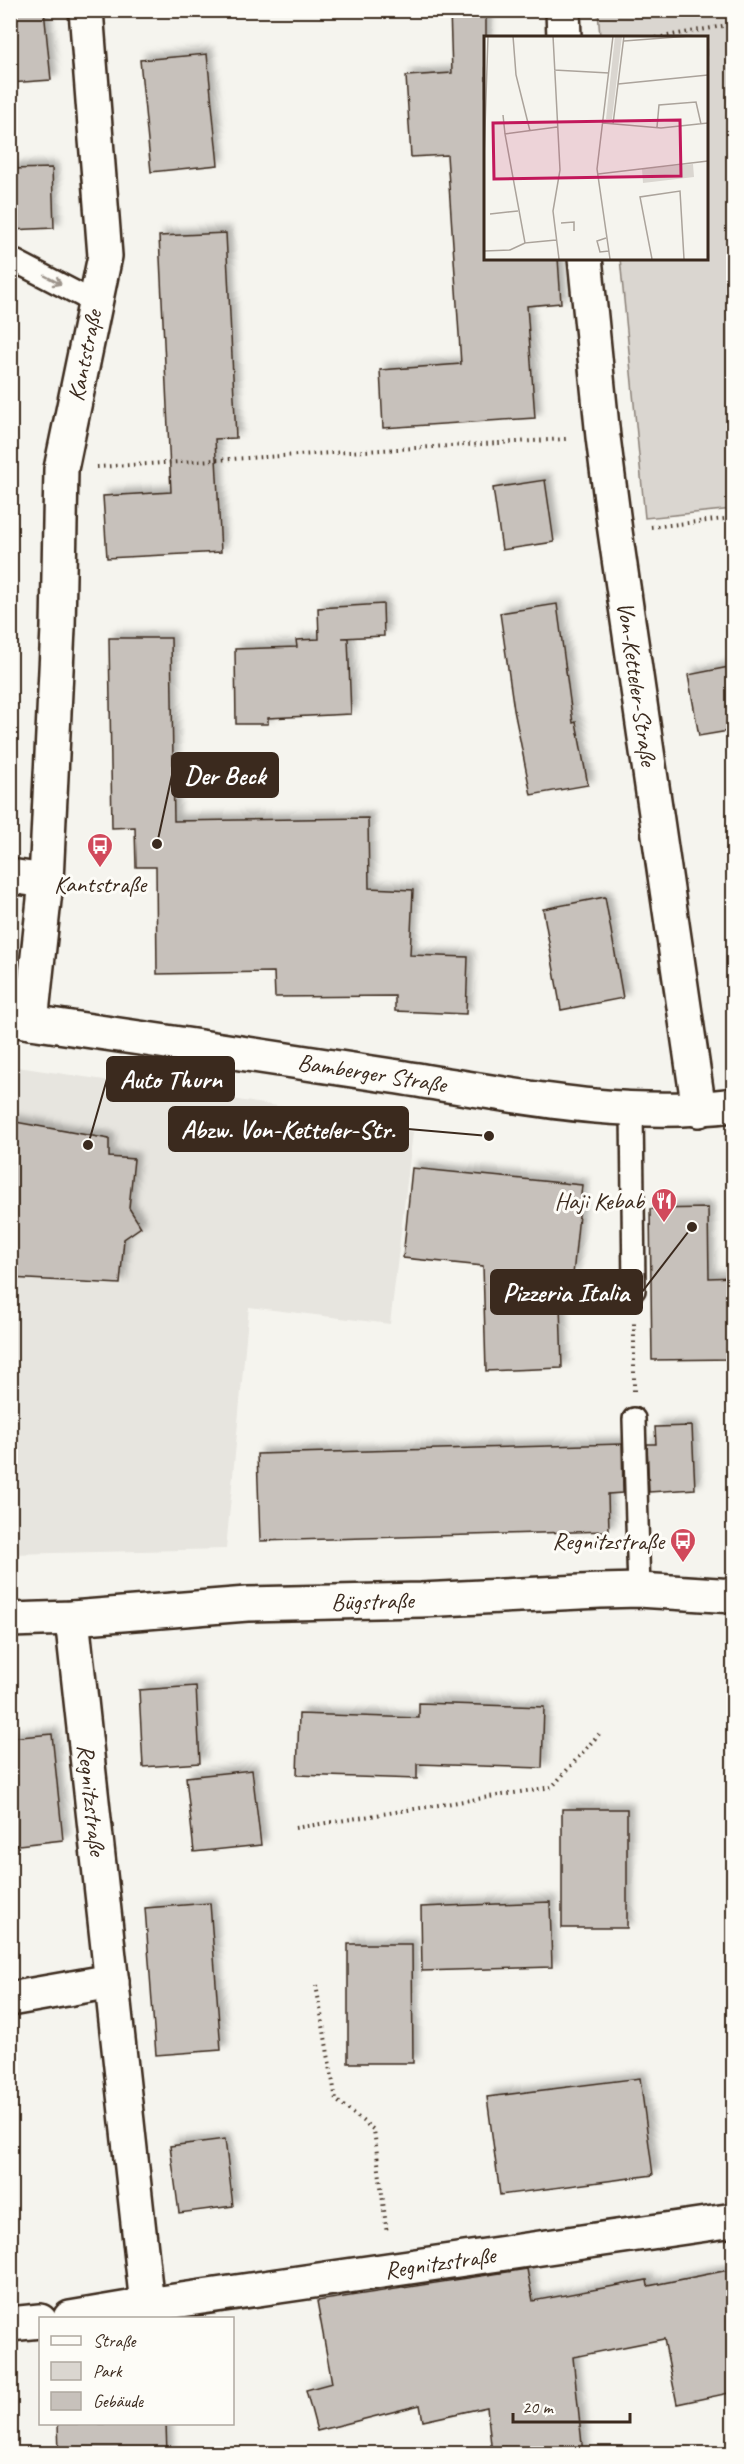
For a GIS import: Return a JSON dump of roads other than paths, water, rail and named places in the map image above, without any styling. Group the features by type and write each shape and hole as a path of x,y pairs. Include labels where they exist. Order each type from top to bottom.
{"street":[{"name":"Kantstraße","path":"21,1021 46,881 58,628 61,469 105,256 86,10"},
{"path":"563,10 564,36"},
{"name":"Von-Ketteler-Straße","path":"585,260 615,531 699,1110"},
{"path":"10,876 46,881"},
{"name":"Bamberger Straße","path":"21,1021 542,1100 632,1109 699,1110 734,1105"},
{"name":"Bügstraße","path":"10,1620 72,1618 247,1604 421,1600 639,1590 734,1596"},
{"name":"Regnitzstraße","path":"72,1618 147,2305"},
{"path":"10,1999 112,1981"},
{"name":"Regnitzstraße","path":"81,2317 147,2305 734,2220"},
{"path":"10,2324 39,2321"}],"lane":[{"path":"10,261 15,261 94,302"},
{"path":"632,1109 634,1290"},
{"path":"634,1419 639,1590"}],"place":[{"name":"Der Beck","path":"157,844"},
{"name":"Kantstraße","path":"100,869"},
{"name":"Abzw. Von-Ketteler-Str.","path":"489,1136"},
{"name":"Auto Thurn","path":"88,1145"},
{"name":"Haji Kebab","path":"664,1224"},
{"name":"Pizzeria Italia","path":"692,1227"},
{"name":"Regnitzstraße","path":"683,1564"}]}
